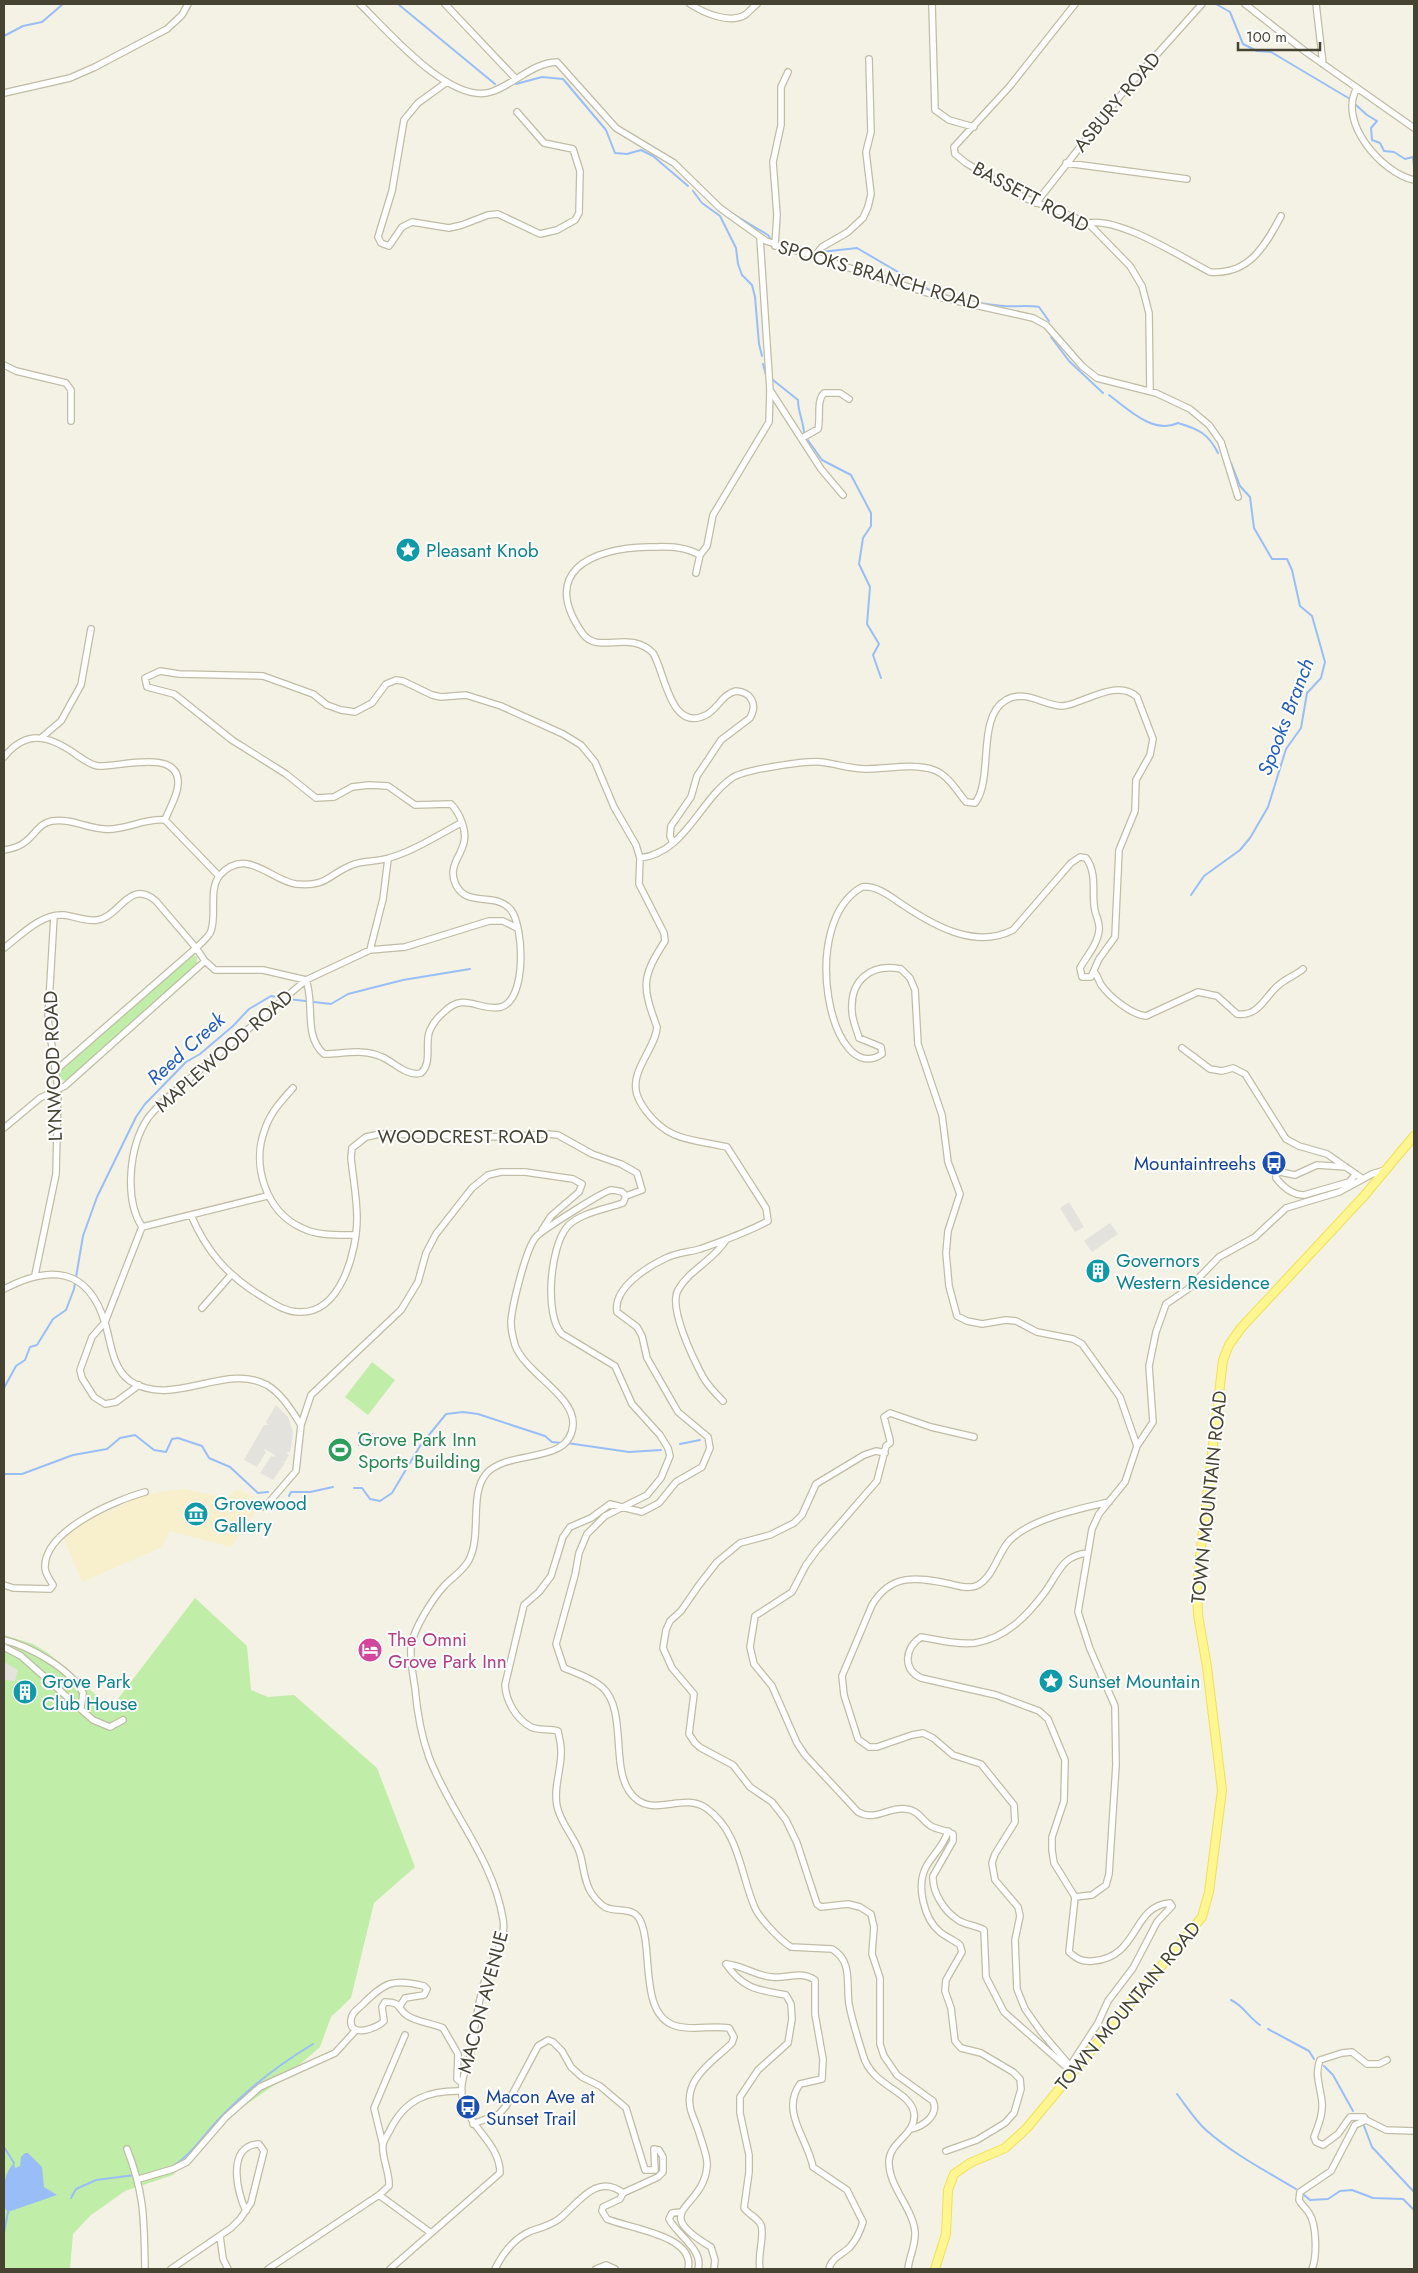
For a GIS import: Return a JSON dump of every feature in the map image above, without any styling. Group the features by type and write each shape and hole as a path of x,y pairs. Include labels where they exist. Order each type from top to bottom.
{"main road":[{"name":"TOWN MOUNTAIN ROAD","path":"935,2269 946,2234 948,2190 954,2174 970,2163 998,2153 1013,2142 1072,2068 1168,1956 1192,1932 1205,1910 1222,1790 1207,1667 1198,1615 1197,1590 1214,1435 1226,1352 1241,1328 1338,1225 1414,1136"}],"street":[{"path":"4,93 70,78 95,67 167,29 182,15 188,4"},
{"name":"SPOOKS BRANCH ROAD","path":"360,4 392,36 447,82 456,88 476,94 492,92 541,64 557,62 616,128 674,163 720,208 760,238 775,246 815,256 943,298 1032,318 1046,325 1082,366 1097,378 1150,391 1190,409 1209,425 1226,455 1238,497"},
{"path":"446,4 516,79"},
{"path":"690,4 708,14 730,18 745,14 757,4"},
{"path":"932,4 935,110 949,120 974,126"},
{"name":"BASSETT ROAD","path":"1075,4 974,126 954,147 955,154 973,168 1036,202 1088,223 1130,266 1142,286 1149,313 1150,391"},
{"name":"ASBURY ROAD","path":"1036,202 1124,91 1202,4"},
{"path":"1245,4 1323,64 1414,128"},
{"path":"1316,4 1323,64"},
{"path":"815,256 822,247 848,232 863,218 868,207 871,194 866,152 871,132 869,59"},
{"path":"775,246 777,215 773,162 781,125 782,87 788,72"},
{"path":"447,82 418,103 404,120 392,191 378,237 381,243 389,246 402,227 412,222 449,228 462,226 488,215 498,214 540,234 557,230 575,220 579,213 580,171 573,149 544,143 517,112"},
{"path":"1357,88 1352,99 1353,110 1362,138 1396,174 1414,180"},
{"path":"1066,163 1187,179"},
{"path":"1088,223 1096,222 1135,233 1210,272 1219,273 1237,269 1255,258 1267,242 1281,216"},
{"path":"696,573 700,555 707,546 713,515 769,422 770,390 760,238"},
{"path":"4,365 16,371 66,383 71,390 70,421"},
{"path":"770,390 821,468 843,495"},
{"path":"802,438 818,429 821,413 820,398 824,393 840,393 849,399"},
{"path":"673,843 670,836 671,826 691,797 695,779 721,740 750,718 753,712 752,701 748,695 736,690 730,692 717,707 703,716 686,716 679,713 671,701 653,652 633,641 601,643 589,639 568,608 566,593 570,579 580,566 607,551 629,547 677,546 700,555"},
{"path":"42,738 62,721 81,685 84,677 91,629"},
{"path":"4,948 44,919 54,916 98,920 106,917 124,900 133,895 150,896 196,948 205,961 215,970 263,970 306,980 310,1023 316,1047 324,1054 369,1052 383,1057 412,1074 418,1074 424,1071 430,1030 445,1010 455,1004 465,1002 489,1008 501,1007 512,999 521,965 521,939 510,909 500,901 491,898 475,899 458,889 455,883 453,867 464,842 458,811 451,804 415,805 388,786 361,784 334,797 316,798 286,774 232,740 174,694 147,688 145,678 160,671 179,674 263,676 313,694 327,705 355,712 367,708 386,684 396,680 432,695 441,697 466,695 501,706 563,734 589,753 614,807 630,832 640,858 639,884 664,932 665,941 650,964 646,976 648,1000 657,1027 637,1076 635,1087 637,1096 656,1124 670,1134 727,1148 736,1159 766,1208 768,1221 726,1240 668,1256 649,1267 619,1295 616,1304 617,1312 637,1327 656,1377 678,1412 708,1437 710,1448 707,1459 702,1468 676,1482 659,1503 642,1512 610,1504 591,1518 570,1527 563,1537 552,1576 539,1592 524,1605 505,1685 506,1697 514,1711 531,1727 558,1731 561,1750 556,1790 561,1821 579,1851 588,1886 592,1894 604,1907 635,1913 639,1918 644,1932 651,1996 655,2008 664,2020 676,2026 718,2026 729,2028 734,2037 732,2043 704,2067 695,2079 690,2094 692,2112 708,2162 707,2176 698,2194 686,2204 681,2212 684,2228 711,2247 715,2260 714,2269"},
{"path":"640,858 658,855 673,843 732,778 752,771 811,762 857,768 909,767 934,770 944,775 966,802 975,803 980,793 989,730 997,709 1006,700 1024,696 1053,705 1066,706 1106,692 1127,690 1137,697 1153,739 1153,746 1136,780 1135,811 1119,850 1115,937 1099,959 1094,972 1087,979 1082,977 1079,972 1099,931 1095,910 1092,871 1086,858 1080,856 1071,863 1013,930 986,939 966,936 918,915 875,888 862,887 849,896 832,926 827,946 826,979 831,1010 844,1045 865,1059 877,1058 882,1054 882,1048 859,1038 852,1012 856,987 867,973 880,967 901,969 910,978 917,1004 918,1044 942,1115 948,1162 960,1194 948,1231 946,1253 949,1286 957,1316 967,1321 982,1324 1006,1320 1016,1321 1037,1332 1072,1338 1082,1344 1120,1397 1137,1446"},
{"path":"4,757 12,748 24,740 42,738 60,744 96,766 110,766 144,760 170,767 175,773 179,786 165,820"},
{"path":"4,850 26,842 41,825 50,821 68,821 104,829 118,829 153,819 165,820 219,876"},
{"path":"54,1072 196,948 211,932 214,895 219,876 231,866 246,864 260,867 294,884 318,884 357,864 388,859 461,823"},
{"path":"388,859 383,899 370,950 405,947 489,921 503,921 516,928"},
{"name":"LYNWOOD ROAD","path":"35,1275 56,1174 58,1089 54,1072 48,1019 54,916"},
{"name":"MAPLEWOOD ROAD","path":"142,1227 137,1219 132,1196 131,1171 137,1141 148,1119 167,1098 306,980 370,950"},
{"path":"4,1128 28,1107 65,1086 205,961"},
{"path":"1094,972 1100,984 1109,993 1134,1012 1146,1016 1198,992 1217,996 1237,1014 1249,1012 1262,1006 1278,985 1303,969"},
{"path":"1182,1048 1210,1069 1222,1071 1233,1068 1245,1074 1286,1138 1299,1146 1328,1154 1363,1179"},
{"path":"293,1088 272,1116 263,1136 261,1164 267,1196 281,1214 302,1228 313,1232 356,1235"},
{"name":"WOODCREST ROAD","path":"191,1215 204,1243 230,1275 258,1294 290,1311 305,1312 323,1305 339,1285 351,1258 356,1235 352,1148 366,1137 380,1134 505,1137 539,1134 558,1135 592,1154 621,1164 637,1173 642,1190 626,1196"},
{"path":"1346,1167 1317,1165 1295,1175 1280,1172 1276,1174 1276,1178 1292,1192 1304,1195 1348,1182 1356,1174"},
{"path":"1075,1897 1092,1895 1106,1885 1110,1856 1116,1765 1115,1706 1090,1649 1078,1612 1092,1529 1099,1514 1125,1482 1137,1446 1153,1422 1150,1366 1156,1332 1166,1304 1188,1289 1219,1257 1255,1237 1286,1208 1339,1192 1385,1170"},
{"path":"265,1507 296,1471 301,1425 311,1396 401,1310 418,1282 426,1253 436,1234 472,1188 488,1175 501,1172 525,1172 573,1179 582,1184 579,1192 552,1216 539,1234"},
{"path":"539,1234 556,1221 609,1190 622,1192 626,1196 623,1203 582,1217 567,1227 554,1255 551,1292 555,1327 589,1353 615,1366 632,1404 660,1435 668,1448 670,1456 656,1486 648,1495 622,1506 605,1516 587,1534 579,1553 576,1575 556,1644 564,1668 601,1686 610,1697 616,1722 623,1776 630,1792 637,1800 651,1807 688,1803 699,1804 707,1808 734,1841 756,1910 772,1929 787,1945 794,1949 826,1947 836,1951 846,1964 849,2002 864,2057 876,2077 910,2101 914,2119 911,2129 893,2148 889,2163 915,2232 908,2269"},
{"path":"139,1385 116,1402 105,1404 94,1397 82,1378 80,1370 92,1337 105,1322 142,1227 267,1196"},
{"name":"MACON AVENUE","path":"390,2269 477,2192 489,2185 500,2173 499,2157 473,2124 466,2111 462,2083 485,1980 503,1938 502,1917 478,1848 430,1758 416,1702 411,1651 415,1633 435,1597 469,1561 476,1541 478,1498 485,1474 514,1459 554,1452 569,1438 573,1427 572,1413 520,1356 514,1343 511,1324 514,1304 529,1252 535,1237 539,1234"},
{"path":"723,1401 704,1379 680,1324 676,1306 677,1291 691,1274 720,1249 726,1240"},
{"path":"4,1288 35,1275 54,1274 79,1281 98,1304 120,1372 139,1385 154,1390 167,1391 234,1379 257,1381 268,1385 282,1398 301,1425"},
{"path":"202,1308 230,1275"},
{"path":"974,1437 931,1427 890,1413 884,1417 890,1436 890,1443 886,1446 877,1481 817,1550 806,1565 792,1592 755,1616 752,1624 750,1656 772,1686 797,1743 805,1755 858,1812 866,1816 876,1816 904,1808 917,1812 933,1827 953,1834 953,1841 933,1876 935,1892 950,1914 959,1921 973,1924 984,1930 986,1977 1004,2012 1064,2065 1072,2068"},
{"path":"885,1453 876,1451 864,1455 816,1484 802,1515 786,1529 740,1543 730,1550 717,1562 682,1611 670,1622 666,1630 663,1648 672,1668 694,1694 689,1734 701,1748 733,1765 750,1787 772,1802 786,1820 797,1843 816,1904 821,1907 855,1905 871,1914 874,1927 872,1954 880,1978 880,2044 884,2056 897,2075 933,2101 936,2107 934,2114 929,2119 918,2127 911,2129"},
{"path":"4,1585 13,1588 50,1589 53,1585 44,1570 45,1560 63,1532 104,1508 145,1492"},
{"path":"1072,2068 1042,2033 1025,2009 1017,1989 1014,1940 1020,1916 1018,1907 995,1880 992,1863 995,1854 1014,1822 1014,1805 981,1764 953,1755 923,1733 868,1747 858,1739 844,1695 842,1676 872,1605 879,1594 889,1585 898,1581 923,1579 965,1587 974,1586 989,1574 1008,1542 1020,1531 1074,1510 1109,1502"},
{"path":"1072,2068 1108,2002 1133,1968 1157,1922 1172,1906 1170,1903 1159,1905 1145,1916 1127,1945 1108,1959 1084,1961 1076,1958 1069,1952 1075,1897 1054,1863 1052,1850 1052,1837 1064,1801 1066,1760 1048,1719 1039,1711 996,1695 913,1675 908,1666 908,1658 912,1644 921,1637 974,1643 989,1640 1012,1628 1025,1616 1045,1591 1067,1559 1088,1553"},
{"path":"4,1640 42,1654 74,1681 83,1694 81,1708"},
{"path":"4,1647 21,1656 93,1720 110,1727 123,1720"},
{"path":"946,2151 977,2140 1005,2123 1014,2113 1020,2089 1020,2079 1013,2072 981,2053 961,2048 955,2041 951,2008 945,1991 946,1980 962,1952 960,1945 940,1932 933,1923 925,1906 922,1893 922,1880 925,1870 945,1843 948,1831"},
{"path":"760,2269 759,2249 762,2229 760,2223 744,2208 749,2172 749,2155 740,2113 740,2098 758,2070 788,2043 792,2019 791,2004 786,1995 754,1990 733,1974 726,1964 739,1964 772,1978 798,1974 808,1976 814,1980 815,2014 821,2036 824,2069 822,2079 800,2084 795,2091 791,2104 794,2117 811,2155 813,2167 847,2190 863,2222 860,2235 849,2248 835,2259 829,2269"},
{"path":"400,2006 405,1998 424,1995 427,1989 424,1986 404,1980 388,1984 374,1991 350,2019 351,2025 356,2030 363,2032 381,2025 384,2021 382,2007 386,2002 392,2002 400,2006 408,2017 442,2028 457,2051 459,2061 457,2079 462,2083"},
{"path":"138,2179 173,2169 187,2162 226,2117 260,2087 334,2053 356,2030"},
{"path":"268,2269 380,2195 389,2186 383,2144 374,2108 405,2035"},
{"path":"473,2124 500,2114 538,2046 548,2040 553,2042 562,2051 571,2067 582,2077 600,2086 626,2108 645,2170 655,2170 654,2149 659,2150 663,2157 663,2172 658,2177 623,2193 620,2199 603,2207 602,2211 607,2219 665,2237 686,2253 689,2258 688,2269"},
{"path":"1387,2060 1379,2064 1367,2064 1352,2052 1320,2060 1318,2066 1322,2103 1321,2117 1314,2137 1316,2142 1324,2146 1332,2140 1350,2117 1364,2117 1366,2120 1386,2130 1414,2131"},
{"path":"383,2144 392,2126 406,2107 433,2092 462,2091"},
{"path":"1312,2269 1315,2238 1310,2213 1299,2200 1300,2192 1331,2171 1355,2125 1366,2120"},
{"path":"171,2269 231,2228 246,2211 251,2203 264,2151 259,2144 253,2145 240,2154 237,2165 238,2194 246,2211"},
{"path":"127,2149 138,2179 144,2204 145,2269"},
{"path":"495,2269 504,2254 518,2238 559,2219 588,2192 608,2187 623,2193"},
{"path":"380,2195 431,2233"},
{"path":"681,2212 672,2213 669,2219 694,2251 699,2261 698,2269"},
{"path":"220,2236 223,2259 228,2269"},
{"path":"596,2269 606,2265 615,2269"}],"shaded area":[{"path":"1069,1202 1084,1227 1075,1232 1060,1208"},
{"path":"1110,1223 1118,1234 1092,1252 1084,1241"},
{"path":"276,1405 288,1417 293,1432 290,1452 286,1452 289,1455 285,1462 281,1461 285,1463 273,1480 260,1473 271,1456 275,1457 275,1455 263,1448 266,1452 257,1467 244,1460 264,1425 268,1425 266,1422"},
{"path":"184,1489 227,1498 236,1489 263,1501 231,1547 170,1531 162,1547 82,1582 63,1536 77,1526 135,1499 159,1492"},
{"path":"4,1662 18,1670 15,1681 4,1680"}],"green space":[{"path":"193,955 197,957 197,966 68,1081 60,1080 60,1072"},
{"path":"372,1362 395,1380 368,1415 345,1397"},
{"path":"195,1598 247,1646 251,1690 268,1697 294,1695 377,1768 415,1867 374,1903 351,1998 331,2017 320,2047 283,2079 214,2127 173,2175 125,2191 91,2215 73,2234 70,2269 4,2269 4,1635 33,1644 48,1653 111,1708"}],"water":[{"path":"358,1432 373,1433 373,1446 358,1446"},
{"path":"28,2153 42,2167 44,2187 57,2195 8,2212 4,2207 4,2189 7,2173 14,2163 15,2168 20,2166 21,2157"}],"waterway":[{"path":"4,36 23,26 42,22 63,4"},
{"name":"Spooks Branch","path":"398,4 495,84"},
{"path":"1216,4 1230,12 1243,44 1257,51 1271,52 1350,99"},
{"name":"Spooks Branch","path":"516,84 542,77 563,79 606,130 615,153 627,154 641,150 653,156 688,186"},
{"path":"1356,105 1377,121 1371,128 1372,140 1380,143 1384,151 1394,152 1405,159 1413,157 1414,166"},
{"path":"693,191 702,203 720,216 736,248 738,264 742,275 752,285 762,356"},
{"name":"Spooks Branch","path":"733,214 768,235 772,241"},
{"name":"Spooks Branch","path":"784,244 811,249"},
{"name":"Spooks Branch","path":"821,252 857,248 910,279"},
{"name":"Spooks Branch","path":"916,282 945,295 970,301 1003,306 1039,307 1049,321"},
{"name":"Spooks Branch","path":"1051,337 1069,361 1103,393"},
{"path":"763,364 766,375"},
{"path":"773,380 798,400 804,434"},
{"name":"Spooks Branch","path":"1109,395 1132,413 1150,423 1159,426 1169,426 1178,423 1197,430 1206,436 1218,453"},
{"path":"807,439 822,460 851,475 871,513 871,526 863,538 859,564 870,587 867,624 879,644 873,655 881,678"},
{"name":"Spooks Branch","path":"1191,895 1204,876 1240,850 1250,838 1268,807 1286,749 1301,728 1307,693 1321,678 1325,662 1312,616 1300,606 1292,570 1287,559 1272,559 1254,528 1250,497 1240,486 1231,463"},
{"name":"Reed Creek","path":"288,999 331,1004 348,994 403,980 470,969"},
{"name":"Reed Creek","path":"4,1388 16,1366 25,1360 30,1347 37,1345 53,1319 66,1310 74,1289 83,1236 97,1197 136,1117 145,1104 186,1062 200,1054 233,1026 249,1009 271,996 283,998"},
{"path":"354,1488 362,1488 370,1499 380,1501 392,1493 420,1446 446,1414 463,1412 478,1414 545,1436 552,1442 562,1443"},
{"path":"4,1474 22,1474 73,1455 107,1449 120,1438 135,1435 154,1450 166,1452 172,1439 178,1438 202,1446 209,1458 230,1467 258,1493 268,1492"},
{"path":"680,1444 700,1440"},
{"path":"567,1443 629,1452 661,1450"},
{"path":"289,1496 291,1492 310,1492 333,1487"},
{"path":"1231,2000 1260,2025"},
{"path":"1268,2029 1309,2051 1314,2059"},
{"path":"173,2166 192,2150 218,2120 251,2088 275,2069 313,2044"},
{"path":"1324,2066 1333,2075 1353,2111"},
{"path":"1177,2094 1198,2122 1216,2139 1296,2189"},
{"path":"1364,2126 1372,2147 1414,2192"},
{"name":"Reed Creek","path":"4,2147 14,2163"},
{"path":"71,2198 76,2189 96,2180 135,2175"},
{"path":"1304,2195 1310,2200 1328,2199 1340,2191 1352,2190 1373,2198 1403,2199 1414,2210"},
{"name":"Reed Creek","path":"4,2233 8,2212"}],"place":[{"name":"Pleasant Knob","path":"408,550"},
{"name":"Mountaintreehs","path":"1274,1163"},
{"name":"Governors Western Residence","path":"1098,1271"},
{"name":"Grove Park Inn Sports Building","path":"340,1450"},
{"name":"Grovewood Gallery","path":"196,1514"},
{"name":"The Omni Grove Park Inn","path":"370,1650"},
{"name":"Sunset Mountain","path":"1051,1681"},
{"name":"Grove Park Club House","path":"25,1692"},
{"name":"Macon Ave at Sunset Trail","path":"468,2107"}]}
